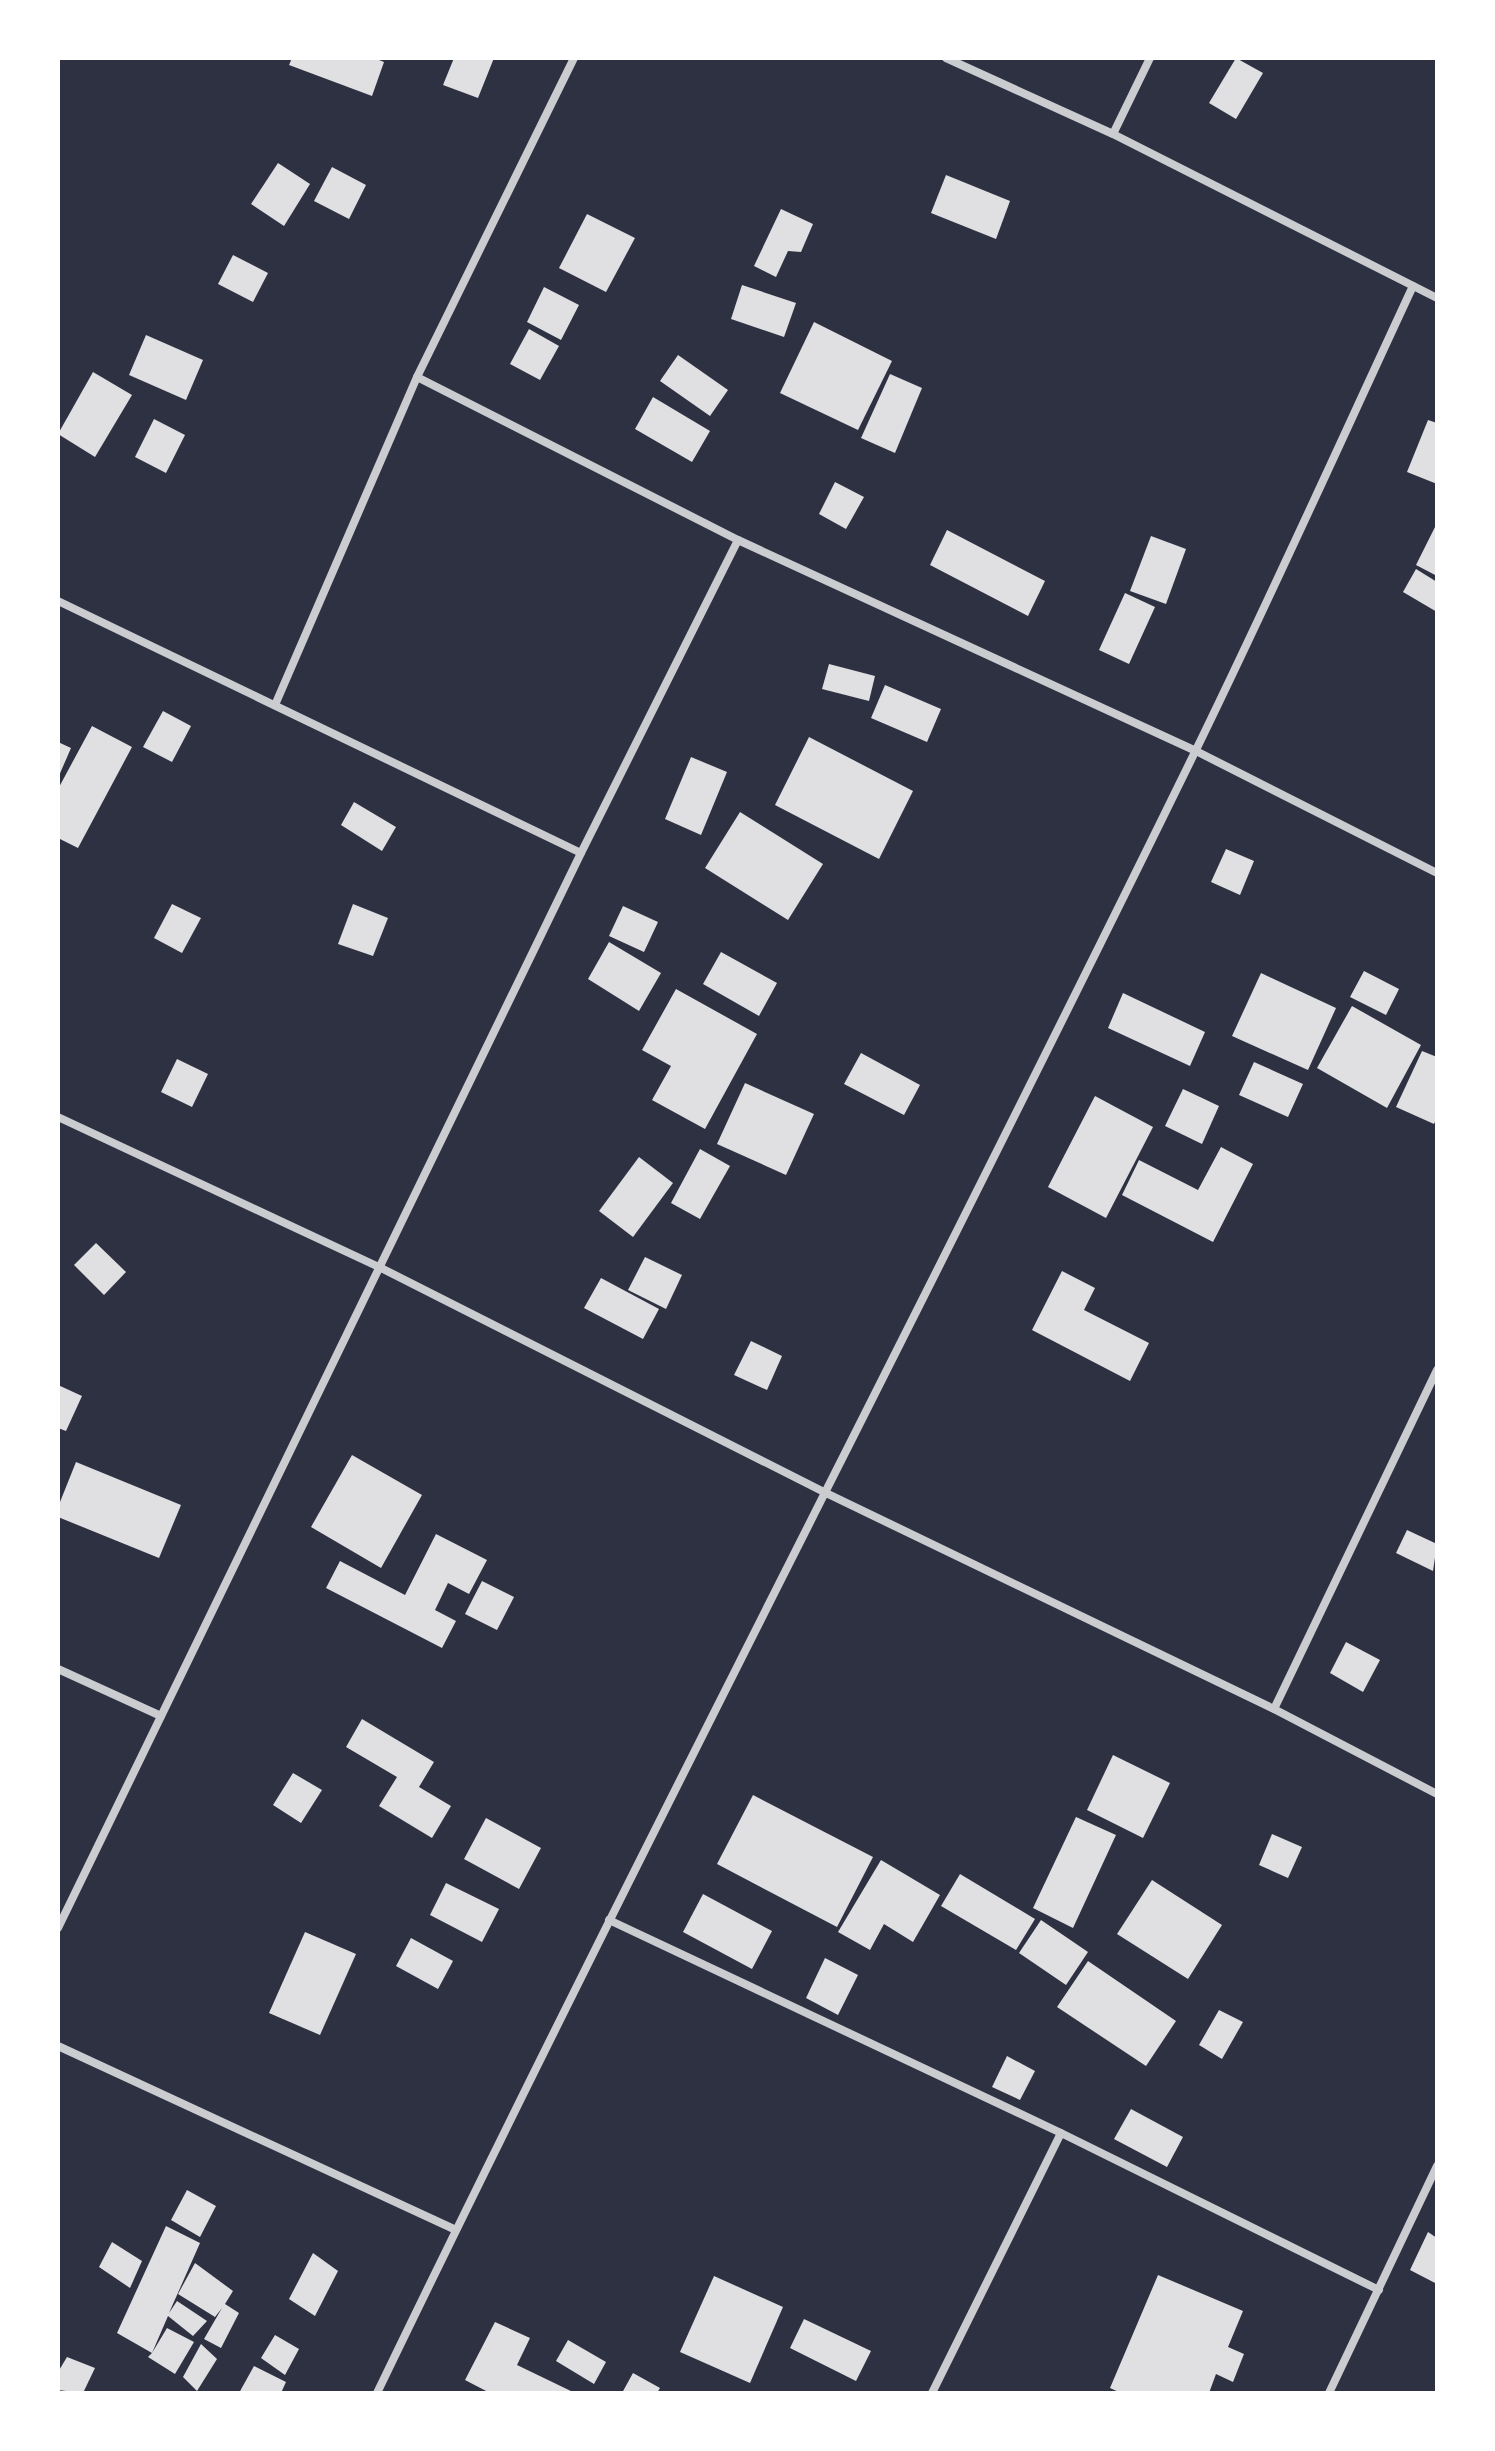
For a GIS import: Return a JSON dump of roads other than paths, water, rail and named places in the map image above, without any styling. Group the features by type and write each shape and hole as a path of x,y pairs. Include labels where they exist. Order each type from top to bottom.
{"street":[{"path":"275,705 417,377 574,58"},
{"path":"946,58 1113,134 1437,298"},
{"path":"1113,134 1150,58"},
{"path":"377,2393 609,1920 1196,751 1413,286"},
{"path":"417,377 738,540 1196,751 1437,873"},
{"path":"58,1928 581,853 738,540"},
{"path":"58,601 581,853"},
{"path":"58,1117 381,1268 826,1493 1274,1709 1437,1794"},
{"path":"1274,1709 1437,1370"},
{"path":"58,1669 161,1716"},
{"path":"609,1920 1061,2133 1379,2290"},
{"path":"58,2046 456,2230"},
{"path":"932,2393 1061,2133"},
{"path":"1329,2393 1437,2166"}]}
